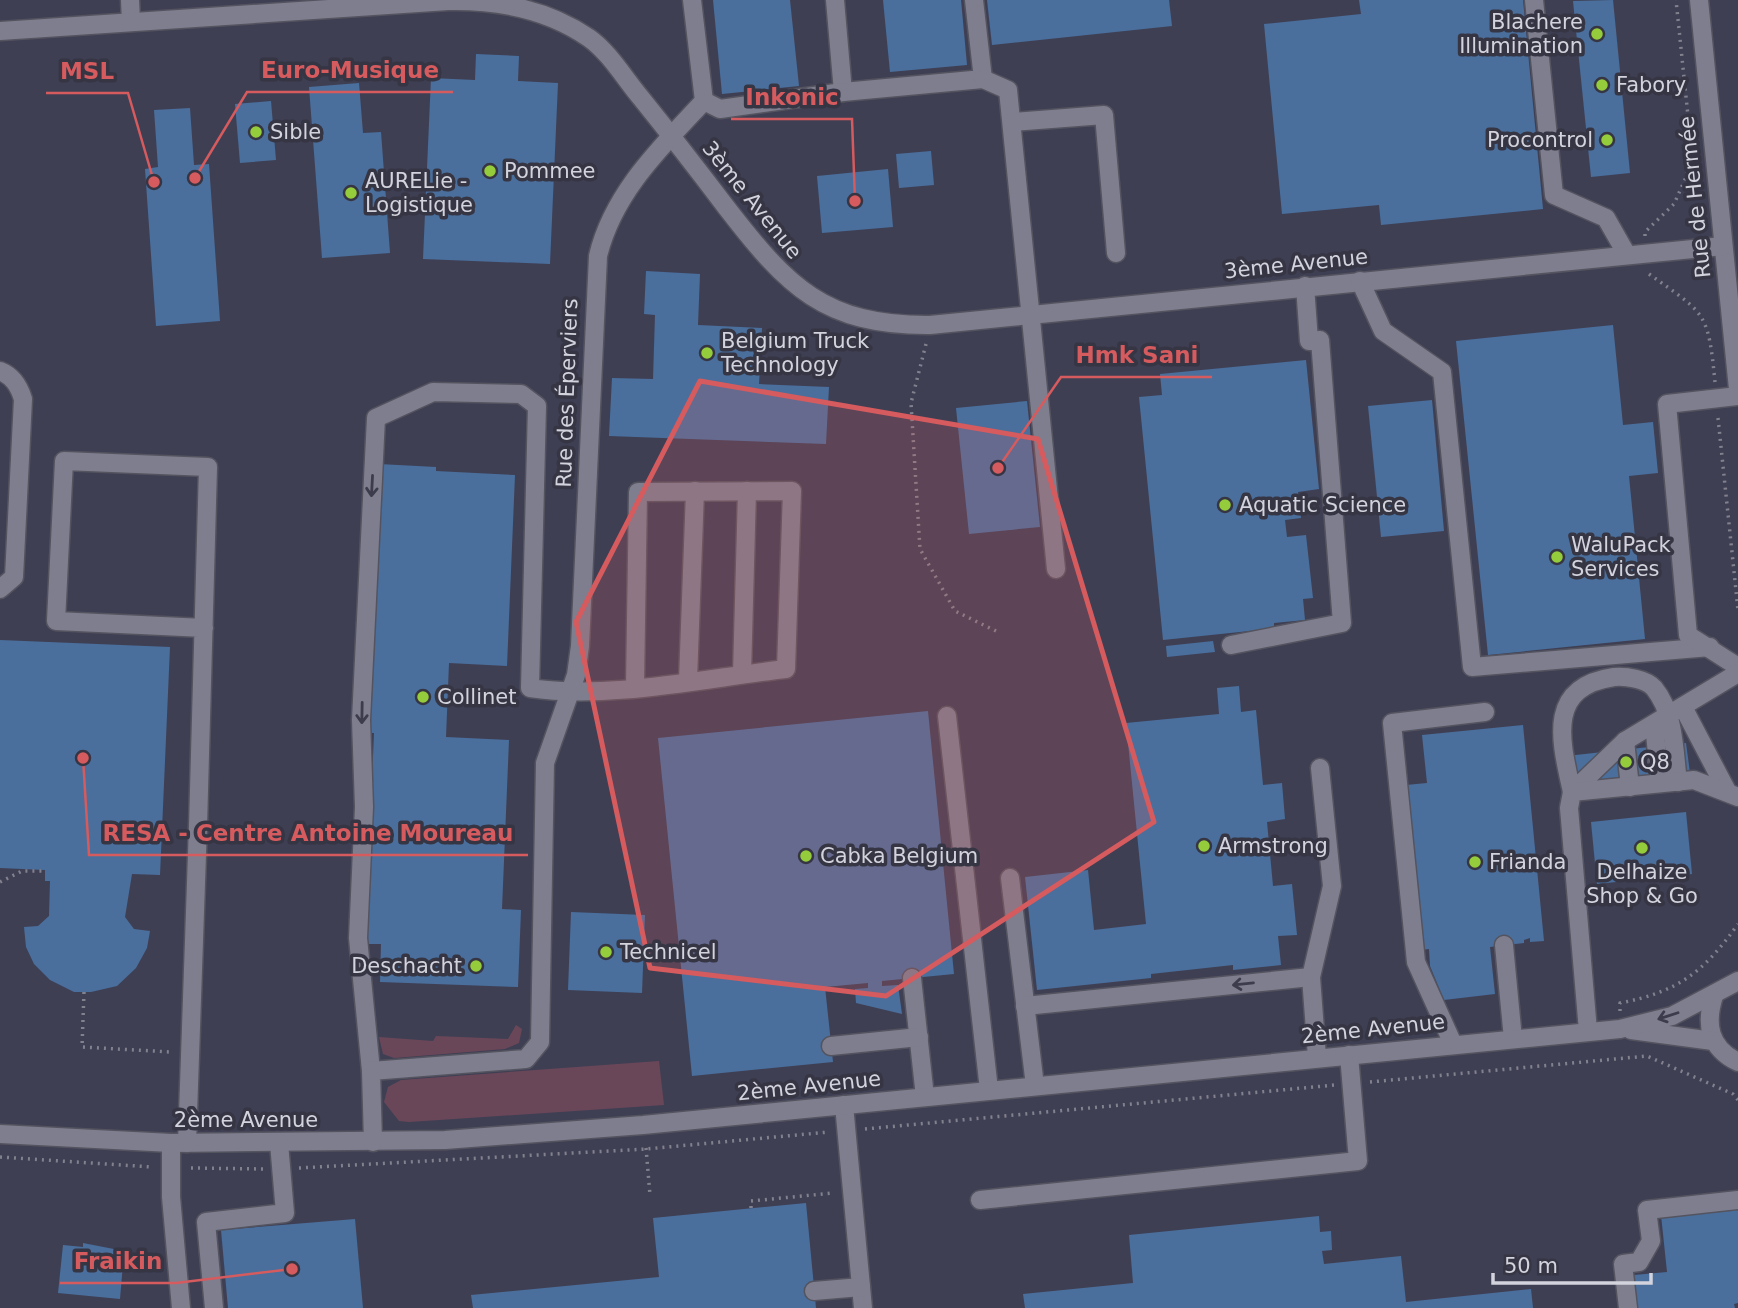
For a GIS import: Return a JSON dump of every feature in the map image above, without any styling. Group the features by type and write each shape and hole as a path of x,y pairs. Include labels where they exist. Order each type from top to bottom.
{"street":[{"path":"130,0 131,22"},
{"path":"692,0 704,101 720,109 843,92 983,79 1008,90 1056,569"},
{"path":"835,0 843,92"},
{"path":"974,0 983,79"},
{"path":"1534,0 1554,195 1606,218 1627,255"},
{"name":"Rue de Hermée","path":"1699,0 1723,246 1732,274 1738,389"},
{"name":"3ème Avenue","path":"0,31 448,1 529,5 590,39 671,136 771,264 792,285 843,313 901,325 930,325 1723,246"},
{"name":"Rue des Éperviers","path":"372,1071 526,1059 540,1042 545,763 576,675 598,256 614,208 671,136 704,101"},
{"path":"1012,122 1104,115 1116,253"},
{"path":"1360,281 1383,331 1442,372 1472,667 1710,647"},
{"path":"1231,645 1342,623 1320,340 1310,341 1305,286"},
{"path":"0,371 8,374 19,387 23,399 14,577 0,589"},
{"path":"373,1142 372,1071 358,938 364,807 361,720 376,418 433,392 521,394 537,406 530,688 570,694 635,687 786,669 792,491 638,492 635,687"},
{"path":"1738,396 1667,404 1688,635 1738,667"},
{"path":"181,1308 171,1197 191,1053 204,628 208,467 64,461 56,621 204,628"},
{"path":"688,680 695,491"},
{"path":"742,674 747,491"},
{"path":"1572,792 1625,741 1738,673"},
{"path":"1588,1031 1569,808 1572,792 1561,723 1567,703 1579,688 1595,680 1619,677 1638,680 1653,687 1669,715 1732,794"},
{"path":"1453,1045 1416,962 1392,723 1485,712"},
{"path":"1669,715 1669,783"},
{"path":"947,716 989,1090"},
{"path":"1625,741 1630,787"},
{"path":"1317,1058 1311,977 1332,886 1320,768"},
{"path":"1572,792 1694,780 1732,794"},
{"path":"1010,878 1035,1086"},
{"path":"1504,945 1513,1039"},
{"path":"1738,966 1708,1027 1713,1041 1738,1062"},
{"path":"1025,1006 1311,977"},
{"path":"912,978 925,1097"},
{"name":"2ème Avenue","path":"0,1134 179,1143 373,1142 643,1125 1620,1029 1672,1016 1725,988"},
{"name":"2ème Avenue","path":"1620,1029 1713,1041"},
{"path":"831,1046 919,1037"},
{"path":"980,1200 1358,1161 1349,1055"},
{"path":"844,1105 863,1308"},
{"path":"214,1308 206,1222 285,1213 279,1143"},
{"path":"1628,1308 1623,1264 1639,1262 1651,1241 1647,1210 1738,1200"},
{"path":"814,1290 861,1287"}],"path":[{"path":"1676,0 1691,145 1681,193 1645,232 1646,271 1684,297 1699,311 1707,328 1736,560 1738,610"},
{"path":"930,325 911,403 920,549 955,611 1000,633"},
{"path":"0,882 22,871 45,871"},
{"path":"1621,1059 1620,1003 1654,997 1689,980 1718,952 1738,924"},
{"path":"84,992 82,1047 191,1053"},
{"path":"1733,1094 1738,1100"},
{"path":"643,1125 650,1195"},
{"path":"751,1208 751,1201 852,1191"}],"highlighted area":[{"path":"700,381 1038,439 1154,822 886,996 650,968 576,622"}],"shaded area":[{"path":"0,0 1738,0 1738,1308 0,1308"},
{"path":"516,1025 522,1029 519,1043 505,1049 394,1058 383,1054 379,1037 433,1041 436,1036 508,1039"},
{"path":"659,1061 664,1105 409,1122 399,1121 384,1102 388,1087 401,1080"}],"building":[{"path":"713,0 790,0 799,86 722,94"},
{"path":"883,0 961,0 967,65 890,72"},
{"path":"987,0 1169,0 1172,26 992,45"},
{"path":"1359,0 1523,0 1543,209 1381,225 1379,205 1282,214 1264,24 1361,14"},
{"path":"1613,0 1630,173 1591,177 1573,1"},
{"name":"Pommee","path":"476,54 519,56 518,81 558,83 550,264 423,259 431,78 475,80"},
{"name":"AURELie - Logistique","path":"359,83 363,133 381,132 390,253 322,258 309,87"},
{"name":"Sible","path":"271,101 276,160 240,163 235,104"},
{"path":"190,108 194,165 209,164 220,321 156,326 145,169 158,167 154,110"},
{"path":"931,151 934,185 899,188 896,154"},
{"path":"888,169 893,227 822,233 817,176"},
{"name":"Belgium Truck Technology","path":"646,271 700,274 698,325 762,328 759,384 829,387 826,444 609,436 612,378 653,379 655,315 644,314"},
{"name":"WaluPack Services","path":"1613,325 1623,425 1653,422 1658,473 1629,476 1645,639 1488,655 1456,341"},
{"name":"Aquatic Science","path":"1306,360 1319,489 1298,492 1301,518 1285,520 1287,537 1306,535 1313,598 1303,599 1305,620 1274,623 1274,628 1163,640 1139,397 1162,395 1160,374"},
{"path":"1432,400 1444,531 1381,537 1368,406"},
{"path":"1027,401 1040,527 969,534 956,408"},
{"path":"379,464 436,467 436,471 515,475 507,666 449,663 446,737 509,740 502,909 521,910 518,987 380,982 381,944 365,944 374,733 367,733"},
{"path":"0,640 170,647 160,875 132,874 125,917 134,929 150,931 147,948 136,968 117,986 91,992 74,992 50,980 34,964 26,947 24,927 38,926 49,916 50,881 45,881 45,870 0,868"},
{"path":"1213,641 1215,652 1167,657 1166,646"},
{"name":"Armstrong","path":"1239,686 1241,712 1256,710 1263,785 1282,783 1285,819 1267,822 1273,886 1292,884 1297,935 1278,936 1281,965 1233,970 1233,965 1151,974 1151,978 1037,990 1025,877 1088,870 1094,930 1146,924 1126,723 1219,714 1217,688"},
{"name":"Cabka Belgium","path":"928,711 954,974 882,981 882,986 898,985 902,1014 856,1003 855,989 868,988 868,983 825,987 833,1062 692,1076 658,738"},
{"name":"Frianda","path":"1523,725 1544,941 1530,942 1530,938 1524,940 1524,943 1490,947 1495,994 1444,1000 1430,966 1429,949 1421,950 1406,785 1427,783 1422,735"},
{"path":"1686,743 1690,773 1561,787 1557,757"},
{"name":"Delhaize Shop & Go","path":"1686,812 1692,874 1597,884 1591,822"},
{"name":"Technicel","path":"571,912 645,915 642,993 568,990"},
{"path":"806,1203 816,1308 473,1308 471,1295 659,1277 653,1218"},
{"path":"1738,1207 1738,1303 1734,1304 1735,1308 1637,1308 1634,1275 1667,1272 1661,1215"},
{"path":"1319,1216 1320,1232 1331,1231 1332,1250 1322,1251 1324,1264 1401,1256 1406,1302 1531,1289 1533,1308 1025,1308 1023,1294 1133,1283 1129,1235"},
{"path":"355,1219 363,1308 228,1308 221,1230"},
{"path":"83,1243 124,1251 120,1299 58,1293 63,1245 83,1247"}],"place":[{"name":"Blachere Illumination","path":"1597,34"},
{"name":"Fabory","path":"1602,85"},
{"name":"Sible","path":"256,132"},
{"name":"Procontrol","path":"1607,140"},
{"name":"Pommee","path":"490,171"},
{"name":"Euro-Musique","path":"195,178"},
{"name":"MSL","path":"154,182"},
{"name":"AURELie - Logistique","path":"351,193"},
{"name":"Inkonic","path":"855,201"},
{"name":"Belgium Truck Technology","path":"707,353"},
{"name":"Hmk Sani","path":"998,468"},
{"name":"Aquatic Science","path":"1225,505"},
{"name":"WaluPack Services","path":"1557,557"},
{"name":"Collinet","path":"423,697"},
{"name":"RESA - Centre Antoine Moureau","path":"83,758"},
{"name":"Q8","path":"1626,762"},
{"name":"Armstrong","path":"1204,846"},
{"name":"Delhaize Shop & Go","path":"1642,848"},
{"name":"Cabka Belgium","path":"806,856"},
{"name":"Frianda","path":"1475,862"},
{"name":"Technicel","path":"606,952"},
{"name":"Deschacht","path":"476,966"},
{"name":"Fraikin","path":"292,1269"}]}
